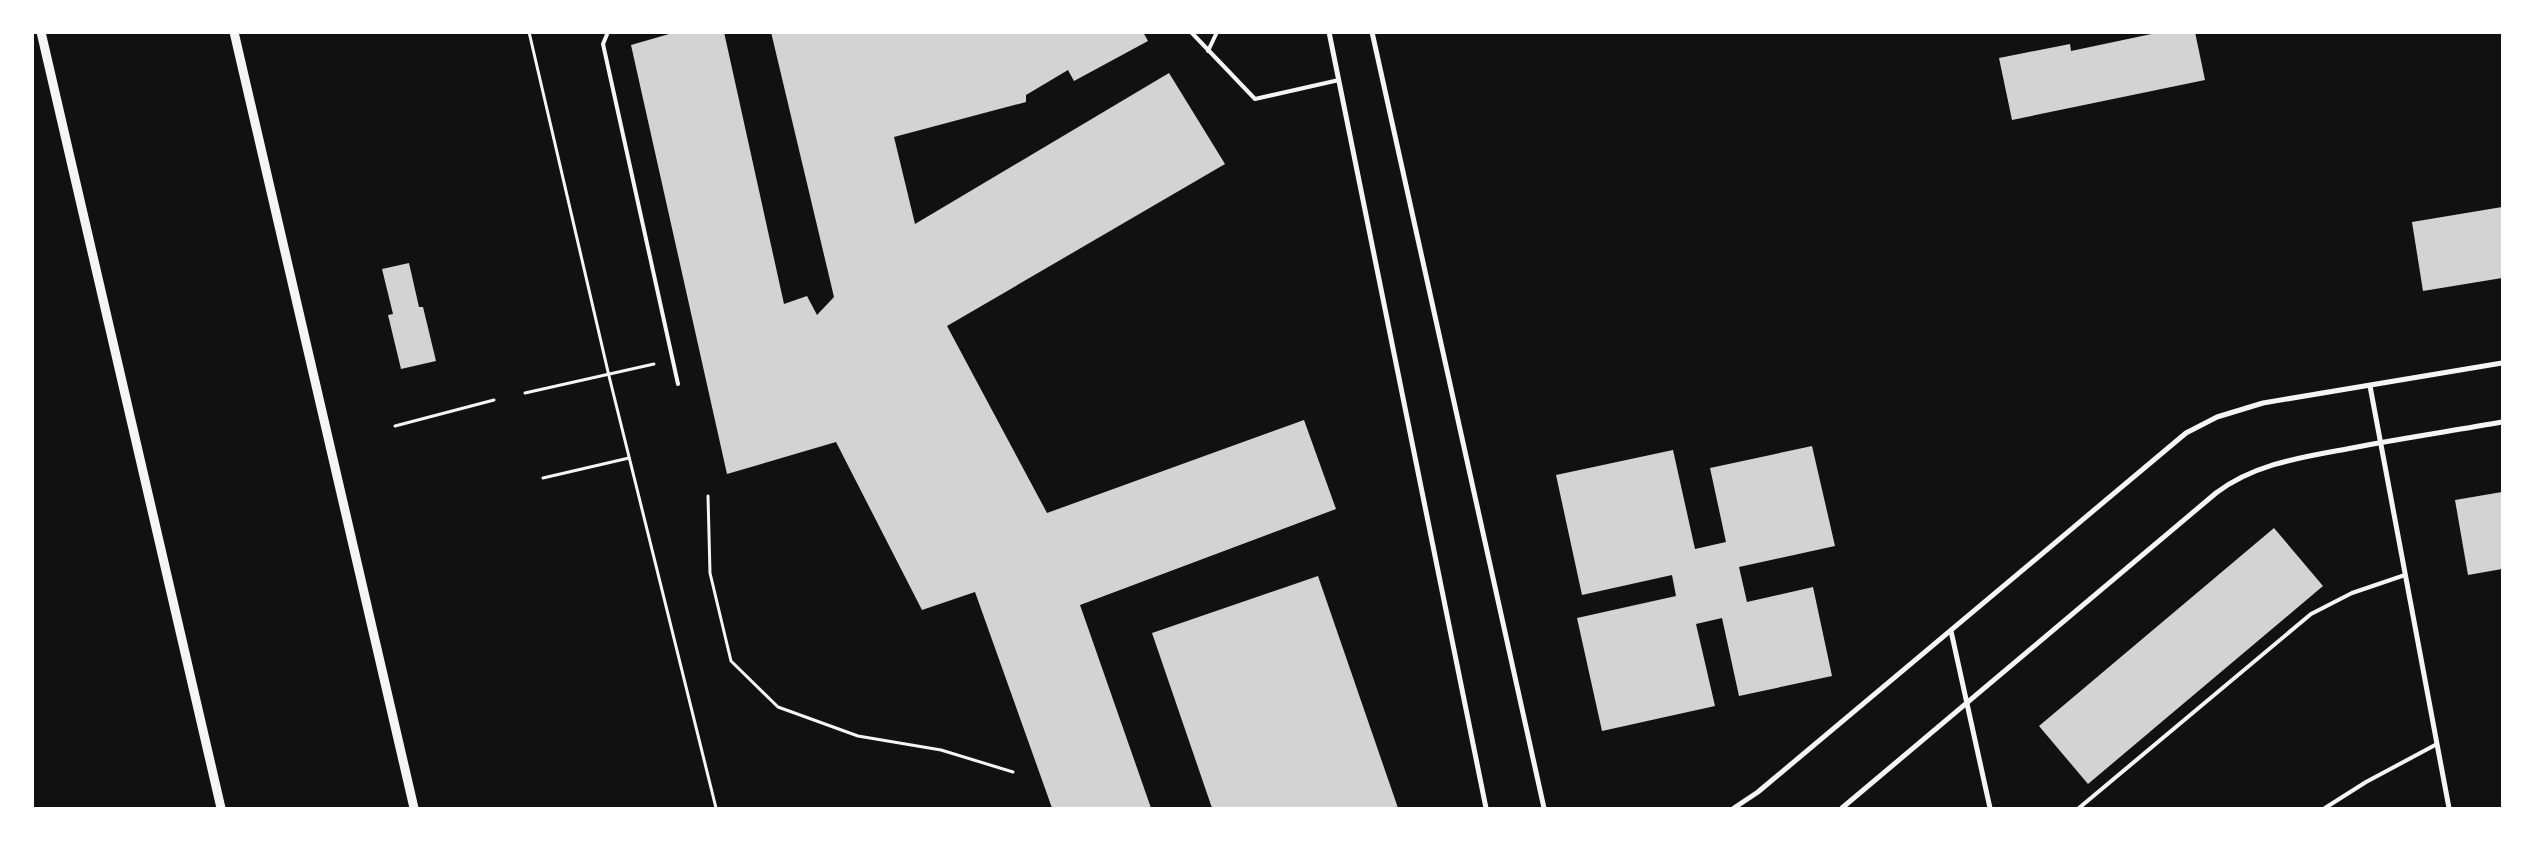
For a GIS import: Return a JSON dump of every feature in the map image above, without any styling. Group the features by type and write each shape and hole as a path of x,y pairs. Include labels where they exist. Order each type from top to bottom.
{"street":[{"path":"41,32 221,808"},
{"path":"234,32 414,808"},
{"path":"1329,32 1486,808"},
{"path":"1372,32 1544,808"},
{"path":"1734,808 1758,792 2186,433 2217,417 2263,403 2502,363"},
{"path":"2370,386 2449,808"},
{"path":"1842,808 2223,488 2250,472 2277,463 2381,442 2502,422"},
{"path":"1951,630 1990,808"}],"lane":[{"path":"608,32 603,44 678,384"},
{"path":"1191,32 1255,98 1339,80"},
{"path":"1208,51 1216,32"},
{"path":"2079,808 2310,614 2352,593 2405,574"},
{"path":"2325,808 2366,782 2437,744"}],"path":[{"path":"528,32 609,376 716,808"},
{"path":"525,393 609,376 673,360"},
{"path":"394,426 494,400"},
{"path":"543,478 629,458"},
{"path":"708,496 710,573 731,661 778,707 858,736 941,750 1013,772"}],"building":[{"path":"676,32 724,32 784,304 807,296 817,315 834,297 771,32 1143,32 1148,41 1074,81 1068,70 1026,95 1026,102 894,137 915,224 1169,73 1225,164 947,326 1047,513 1304,420 1336,509 1080,605 1151,808 1052,808 975,592 922,610 836,442 727,474 631,45"},
{"path":"2161,32 2195,32 2205,80 2012,120 1999,58 2070,44 2071,51"},
{"path":"2502,207 2502,278 2423,291 2412,222"},
{"path":"409,263 419,307 423,307 436,361 401,369 388,315 393,314 382,269"},
{"path":"1812,446 1835,546 1739,567 1747,602 1813,587 1832,676 1739,696 1722,618 1696,624 1715,706 1602,731 1577,618 1676,596 1672,575 1582,595 1556,475 1673,450 1695,549 1726,542 1710,468"},
{"path":"2502,492 2502,569 2468,575 2455,500"},
{"path":"2274,528 2323,586 2088,784 2039,726"},
{"path":"1318,576 1398,808 1212,808 1152,633"}]}
